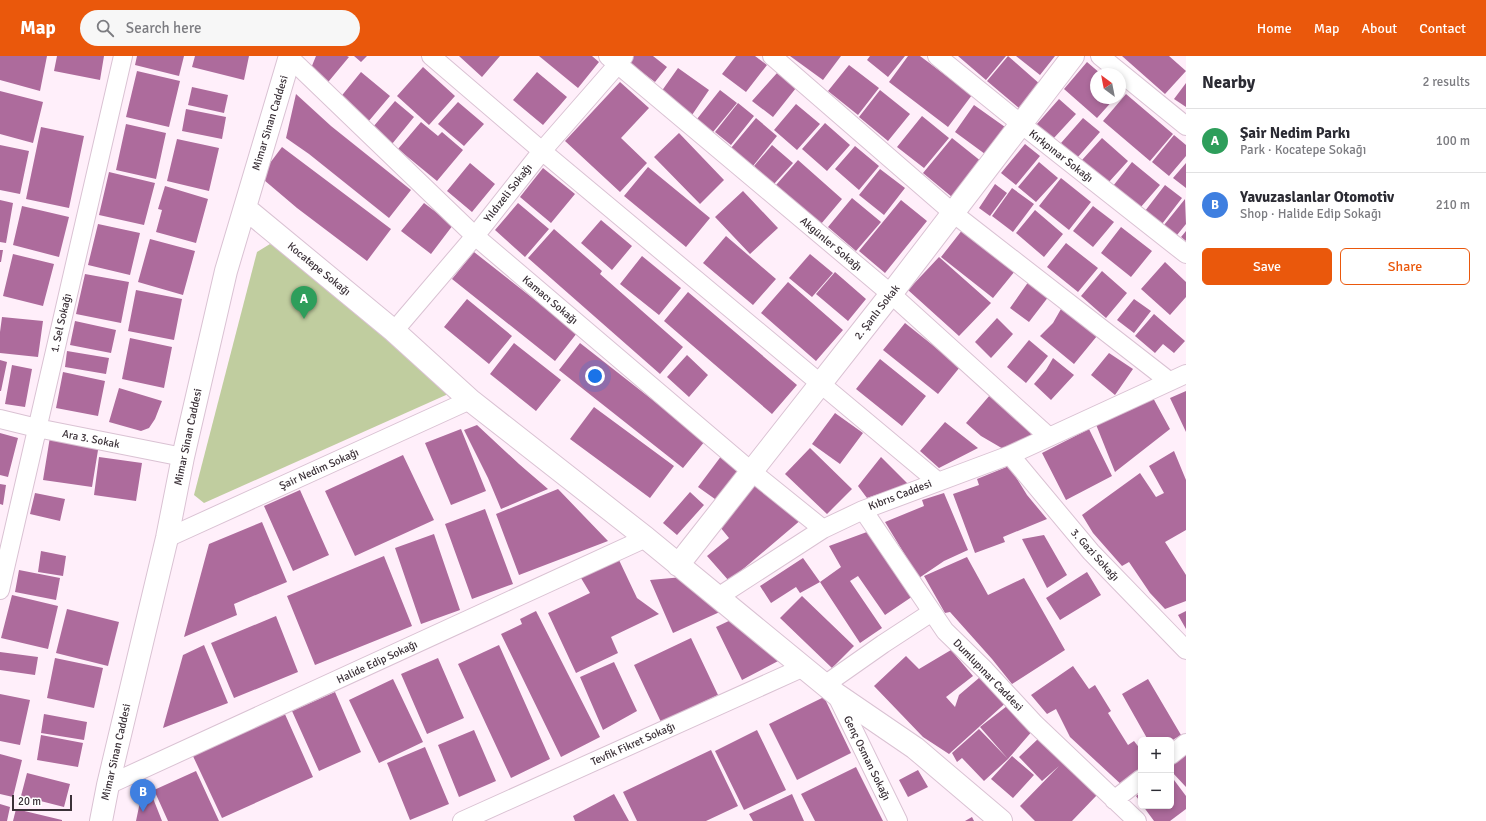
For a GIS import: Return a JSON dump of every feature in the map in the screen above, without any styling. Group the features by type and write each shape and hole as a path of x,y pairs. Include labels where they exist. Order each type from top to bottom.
{"street":[{"name":"1. Sel Sokağı","path":"0,590 123,56"},
{"path":"431,56 542,151 937,481"},
{"path":"772,56 953,213 1169,381"},
{"name":"Kırkpınar Sokağı","path":"937,56 1020,124 1186,254"},
{"name":"2. Şanlı Sokak","path":"678,565 891,294 1073,56"},
{"path":"1100,56 1186,126"},
{"name":"Mimar Sinan Caddesi","path":"101,821 108,785 167,538 183,458 226,271 290,57"},
{"name":"Kamacı Sokağı","path":"290,57 475,236 751,471 823,529"},
{"name":"Yıldızeli Sokağı","path":"394,331 475,236 617,59"},
{"name":"Akgünler Sokağı","path":"617,59 891,294 1049,437"},
{"name":"Kocatepe Sokağı","path":"245,208 394,331 470,400 646,538 831,689 915,748 1001,821"},
{"name":"Kıbrıs Caddesi","path":"718,597 823,529 862,510 1010,455 1186,374"},
{"name":"Şair Nedim Sokağı","path":"167,538 470,400"},
{"name":"Ara 3. Sokak","path":"0,419 183,458"},
{"name":"3. Gazi Sokağı","path":"1010,455 1091,552 1186,650"},
{"name":"Dumlupınar Caddesi","path":"862,510 945,631 985,670 1035,724 1137,821"},
{"name":"Halide Edip Sokağı","path":"108,785 646,538"},
{"path":"831,689 883,644 932,612"},
{"name":"Tevfik Fikret Sokağı","path":"462,821 804,667"},
{"name":"Genç Osman Sokağı","path":"831,689 898,821"},
{"path":"1174,753 1186,743"},
{"path":"1114,800 1138,781"}],"green space":[{"path":"270,244 285,252 452,386 446,395 204,503 194,495 257,252"}],"building":[{"path":"0,56 47,56 40,91 0,80"},
{"path":"57,56 104,56 100,80 54,71"},
{"path":"137,56 184,56 179,76 135,65"},
{"path":"195,56 249,56 244,80 192,67"},
{"path":"316,56 349,57 324,87 309,73"},
{"path":"354,56 367,56 361,62"},
{"path":"459,56 500,56 482,77"},
{"path":"539,56 592,56 599,62 578,88"},
{"path":"633,56 653,56 667,67 655,82 628,62"},
{"path":"736,56 755,56 767,65 746,92 722,74"},
{"path":"790,56 841,56 823,80"},
{"path":"870,56 905,56 888,77 867,60"},
{"path":"908,56 920,56 972,95 948,127 889,82"},
{"path":"958,56 1006,56 986,80"},
{"path":"1008,56 1041,85 1020,109 987,81"},
{"path":"1016,56 1055,56 1040,75"},
{"path":"1122,56 1169,56 1186,71 1165,94"},
{"path":"1087,62 1094,68 1090,68 1090,104 1110,104 1097,118 1064,89"},
{"path":"849,65 879,88 858,115 828,91"},
{"path":"423,67 455,96 429,125 397,96"},
{"path":"678,68 709,90 692,115 661,92"},
{"path":"137,71 180,81 169,127 126,117"},
{"path":"361,72 390,96 368,122 339,99"},
{"path":"537,72 567,97 543,125 513,100"},
{"path":"777,73 796,88 773,117 752,101"},
{"path":"620,82 649,108 621,138 647,163 620,192 565,141"},
{"path":"1186,83 1186,107 1174,99"},
{"path":"192,87 228,95 224,113 188,105"},
{"path":"720,90 737,103 713,132 697,119"},
{"path":"880,90 910,114 888,141 859,117"},
{"path":"0,91 43,102 33,143 0,134"},
{"path":"296,94 331,126 411,190 389,218 309,154 286,138"},
{"path":"1126,94 1173,134 1150,161 1103,121 1117,104 1126,104"},
{"path":"1059,99 1076,114 1053,139 1036,125"},
{"path":"395,101 414,117 392,144 373,127"},
{"path":"458,102 484,124 464,146 438,124"},
{"path":"738,103 754,116 731,145 715,132"},
{"path":"796,104 820,124 797,150 774,130"},
{"path":"974,105 1005,127 985,154 955,132"},
{"path":"186,109 226,117 222,139 182,131"},
{"path":"922,116 949,138 924,168 897,147"},
{"path":"756,118 777,136 753,166 731,148"},
{"path":"1083,118 1100,132 1077,158 1061,143"},
{"path":"421,122 438,136 442,132 463,150 437,181 398,149"},
{"path":"825,123 850,145 827,171 802,149"},
{"path":"126,124 166,133 156,179 116,170"},
{"path":"41,127 84,136 69,208 26,199"},
{"path":"679,133 724,180 700,204 654,157"},
{"path":"1174,135 1186,145 1186,156 1169,176 1152,162"},
{"path":"952,138 982,162 952,197 923,173"},
{"path":"1102,138 1128,161 1108,183 1082,160"},
{"path":"177,139 219,148 209,191 167,181"},
{"path":"1025,144 1040,156 1016,185 1001,173"},
{"path":"0,145 29,151 20,194 0,190"},
{"path":"772,145 793,163 774,184 754,166"},
{"path":"855,146 879,166 859,190 835,169"},
{"path":"282,147 391,229 367,261 297,208 264,180 270,163"},
{"path":"798,160 842,199 821,224 776,185"},
{"path":"1039,162 1058,178 1036,202 1018,187"},
{"path":"1132,162 1160,185 1140,208 1113,186"},
{"path":"470,163 495,184 472,212 447,191"},
{"path":"1186,163 1186,188 1173,178"},
{"path":"648,167 710,218 686,247 624,196"},
{"path":"543,168 575,194 551,223 520,197"},
{"path":"880,169 905,188 884,215 859,195"},
{"path":"109,172 155,183 144,225 99,215"},
{"path":"1061,178 1091,202 1069,230 1039,206"},
{"path":"995,184 1007,193 990,216 979,208"},
{"path":"1165,185 1182,198 1162,224 1145,211"},
{"path":"165,186 208,199 196,243 156,232 162,210 158,209"},
{"path":"1012,188 1034,204 1013,232 992,216"},
{"path":"743,191 778,228 750,254 715,217"},
{"path":"852,198 881,222 856,251 828,227"},
{"path":"1185,199 1186,224 1177,235 1164,225"},
{"path":"0,200 13,203 6,243 0,242"},
{"path":"901,200 927,221 885,273 859,251"},
{"path":"424,203 453,225 431,254 401,231"},
{"path":"518,203 549,229 525,257 495,230"},
{"path":"22,206 69,217 59,257 13,245"},
{"path":"1093,206 1114,222 1093,247 1073,231"},
{"path":"1035,210 1063,234 1044,257 1016,233"},
{"path":"601,220 632,246 612,270 581,243"},
{"path":"98,224 140,233 130,275 88,265"},
{"path":"1121,227 1152,251 1131,277 1101,253"},
{"path":"554,229 602,271 600,274 683,347 660,374 528,258"},
{"path":"963,229 1015,271 993,298 941,257"},
{"path":"1186,231 1186,241 1181,237"},
{"path":"726,236 776,279 753,305 703,263"},
{"path":"150,239 195,251 183,295 138,282"},
{"path":"1066,243 1098,268 1078,292 1047,267"},
{"path":"0,250 3,250 1,262 0,262"},
{"path":"474,252 577,333 555,361 452,279"},
{"path":"13,254 54,264 43,306 3,296"},
{"path":"810,254 833,273 812,297 789,278"},
{"path":"642,256 681,288 659,315 620,284"},
{"path":"939,257 991,303 959,336 908,290"},
{"path":"1165,262 1186,282 1186,297 1170,315 1141,289"},
{"path":"1102,271 1127,293 1106,318 1081,296"},
{"path":"835,272 866,299 848,321 816,294"},
{"path":"85,274 129,282 121,323 76,314"},
{"path":"1029,281 1049,296 1029,322 1010,308"},
{"path":"788,282 843,330 816,361 761,313"},
{"path":"136,290 182,299 174,340 128,331"},
{"path":"688,292 797,385 772,414 664,321"},
{"path":"467,299 512,336 489,364 444,327"},
{"path":"1134,299 1151,311 1134,333 1117,320"},
{"path":"1061,309 1097,336 1074,364 1040,336 1053,323"},
{"path":"1154,314 1185,341 1174,353 1163,344 1155,353 1135,336"},
{"path":"2,317 43,321 38,357 0,353"},
{"path":"997,318 1013,334 991,358 975,342"},
{"path":"75,321 116,330 111,353 70,345"},
{"path":"905,323 960,367 938,394 883,350"},
{"path":"130,338 172,347 164,388 122,379"},
{"path":"1029,340 1048,356 1026,383 1007,367"},
{"path":"514,343 561,380 536,411 490,374"},
{"path":"580,343 705,441 683,468 559,370"},
{"path":"67,351 109,358 106,374 65,367"},
{"path":"1109,353 1133,369 1115,395 1091,375"},
{"path":"687,355 708,375 689,397 667,377"},
{"path":"1053,358 1074,375 1051,400 1034,384 1046,370"},
{"path":"880,359 926,396 902,426 856,389"},
{"path":"0,360 7,362 1,391 0,391"},
{"path":"12,365 32,369 25,407 5,404"},
{"path":"63,372 105,381 98,416 56,408"},
{"path":"119,388 162,401 155,419 149,428 141,431 109,422"},
{"path":"1186,391 1186,432 1170,398"},
{"path":"990,395 1035,433 1005,450 981,436 966,423"},
{"path":"1152,396 1170,429 1115,472 1095,422"},
{"path":"594,407 674,466 650,498 570,439"},
{"path":"835,413 863,433 840,464 812,444"},
{"path":"945,422 978,448 939,468 920,451"},
{"path":"477,425 548,489 501,509 488,478 464,430"},
{"path":"461,429 486,491 451,505 425,443"},
{"path":"1089,429 1112,476 1066,500 1042,453"},
{"path":"0,433 18,438 8,477 0,475"},
{"path":"50,437 99,444 92,487 43,480"},
{"path":"810,448 852,489 827,514 785,474"},
{"path":"1174,451 1186,480 1186,530 1165,542 1186,575 1186,601 1165,609 1150,593 1129,562 1122,566 1093,533 1082,515 1140,473 1156,497 1164,493 1149,466"},
{"path":"403,455 434,520 355,556 325,491"},
{"path":"722,455 745,473 722,504 698,487"},
{"path":"99,457 142,463 136,501 94,495"},
{"path":"881,457 908,484 867,498 858,486"},
{"path":"1009,466 1027,495 1047,519 1003,537 1005,542 975,553 953,494 979,485 977,479"},
{"path":"752,483 802,519 729,581 707,556 729,538 720,527"},
{"path":"0,484 6,485 3,505 0,504"},
{"path":"558,489 608,541 519,575 496,514"},
{"path":"300,490 329,555 293,571 264,506"},
{"path":"690,492 704,505 677,535 663,523"},
{"path":"35,493 65,499 60,521 30,514"},
{"path":"944,493 968,550 944,561 919,578 885,522 924,506 922,500"},
{"path":"485,509 513,584 472,599 445,524"},
{"path":"262,522 287,582 234,604 237,615 184,637 209,544"},
{"path":"875,529 919,592 885,615 858,576 850,581 882,628 860,643 820,582 841,567 829,546"},
{"path":"434,534 460,610 421,624 395,548"},
{"path":"1044,535 1067,575 1047,588 1022,539"},
{"path":"41,551 66,556 63,576 38,572"},
{"path":"384,556 412,626 315,665 287,596"},
{"path":"967,557 988,595 1024,578 1065,650 1012,684 950,612 945,613 924,576"},
{"path":"803,558 820,582 800,593 796,587 771,603 760,586"},
{"path":"619,560 637,598 659,614 611,637 618,653 576,673 548,613 590,593 581,578"},
{"path":"19,570 60,578 56,600 15,592"},
{"path":"1087,572 1101,595 1060,620 1046,598"},
{"path":"683,577 722,611 673,633 650,580"},
{"path":"12,595 58,606 48,649 1,638"},
{"path":"802,596 854,646 832,668 780,618"},
{"path":"67,609 119,622 108,666 56,653"},
{"path":"536,611 600,737 561,757 501,634 522,624 520,619"},
{"path":"1186,611 1186,629 1178,615"},
{"path":"276,616 298,672 234,698 211,643"},
{"path":"733,619 782,659 742,680 716,627"},
{"path":"691,638 718,695 661,722 634,665"},
{"path":"204,645 228,703 163,728 183,655"},
{"path":"499,645 550,759 511,778 458,664"},
{"path":"951,650 973,676 946,697 955,707 959,695 986,672 1010,699 949,754 923,737 874,686 906,656 919,669"},
{"path":"0,652 38,657 35,675 0,670"},
{"path":"55,658 103,668 94,708 47,698"},
{"path":"438,658 464,718 427,734 401,674"},
{"path":"614,662 637,711 603,730 580,677"},
{"path":"1073,666 1089,689 1095,685 1111,711 1108,713 1128,745 1134,741 1138,746 1138,774 1124,787 1070,737 1056,709 1047,714 1031,695"},
{"path":"393,679 423,742 379,763 349,700"},
{"path":"1148,679 1181,735 1174,739 1174,737 1146,737 1122,694"},
{"path":"335,692 361,752 319,771 292,711"},
{"path":"0,694 30,700 20,745 0,741"},
{"path":"824,697 851,753 797,780 769,724"},
{"path":"1007,706 1034,729 1008,759 980,727"},
{"path":"284,712 313,777 222,818 192,754"},
{"path":"44,714 87,722 84,740 41,733"},
{"path":"979,729 1008,759 984,781 962,758 957,762 952,753"},
{"path":"474,730 496,781 459,797 438,745"},
{"path":"757,730 786,790 744,810 715,751"},
{"path":"41,735 83,743 78,767 37,760"},
{"path":"1040,737 1097,795 1072,821 1035,821 1020,806 1059,766 1042,781 1019,757"},
{"path":"425,747 449,804 410,820 387,763"},
{"path":"711,750 738,806 706,821 637,821 623,792"},
{"path":"1186,753 1186,787 1174,774 1174,764"},
{"path":"0,754 22,760 13,797 0,794"},
{"path":"1012,756 1034,775 1013,798 991,779"},
{"path":"856,767 883,821 815,821 801,794"},
{"path":"918,770 928,787 908,797 899,780"},
{"path":"196,771 219,821 168,821 154,790"},
{"path":"27,773 70,784 64,807 21,796"},
{"path":"145,778 162,821 136,821"},
{"path":"1174,780 1186,796 1186,809 1170,821 1154,821 1145,809 1174,809"},
{"path":"614,794 629,821 575,821 573,816"},
{"path":"792,794 804,821 753,821 749,814"},
{"path":"0,804 10,807 7,821 0,821"},
{"path":"16,809 62,820 62,821 13,821"},
{"path":"972,817 974,821 965,821"}],"place":[{"name":"Şair Nedim Parkı","path":"304,319"},
{"name":"Yavuzaslanlar Otomotiv","path":"143,812"}]}
